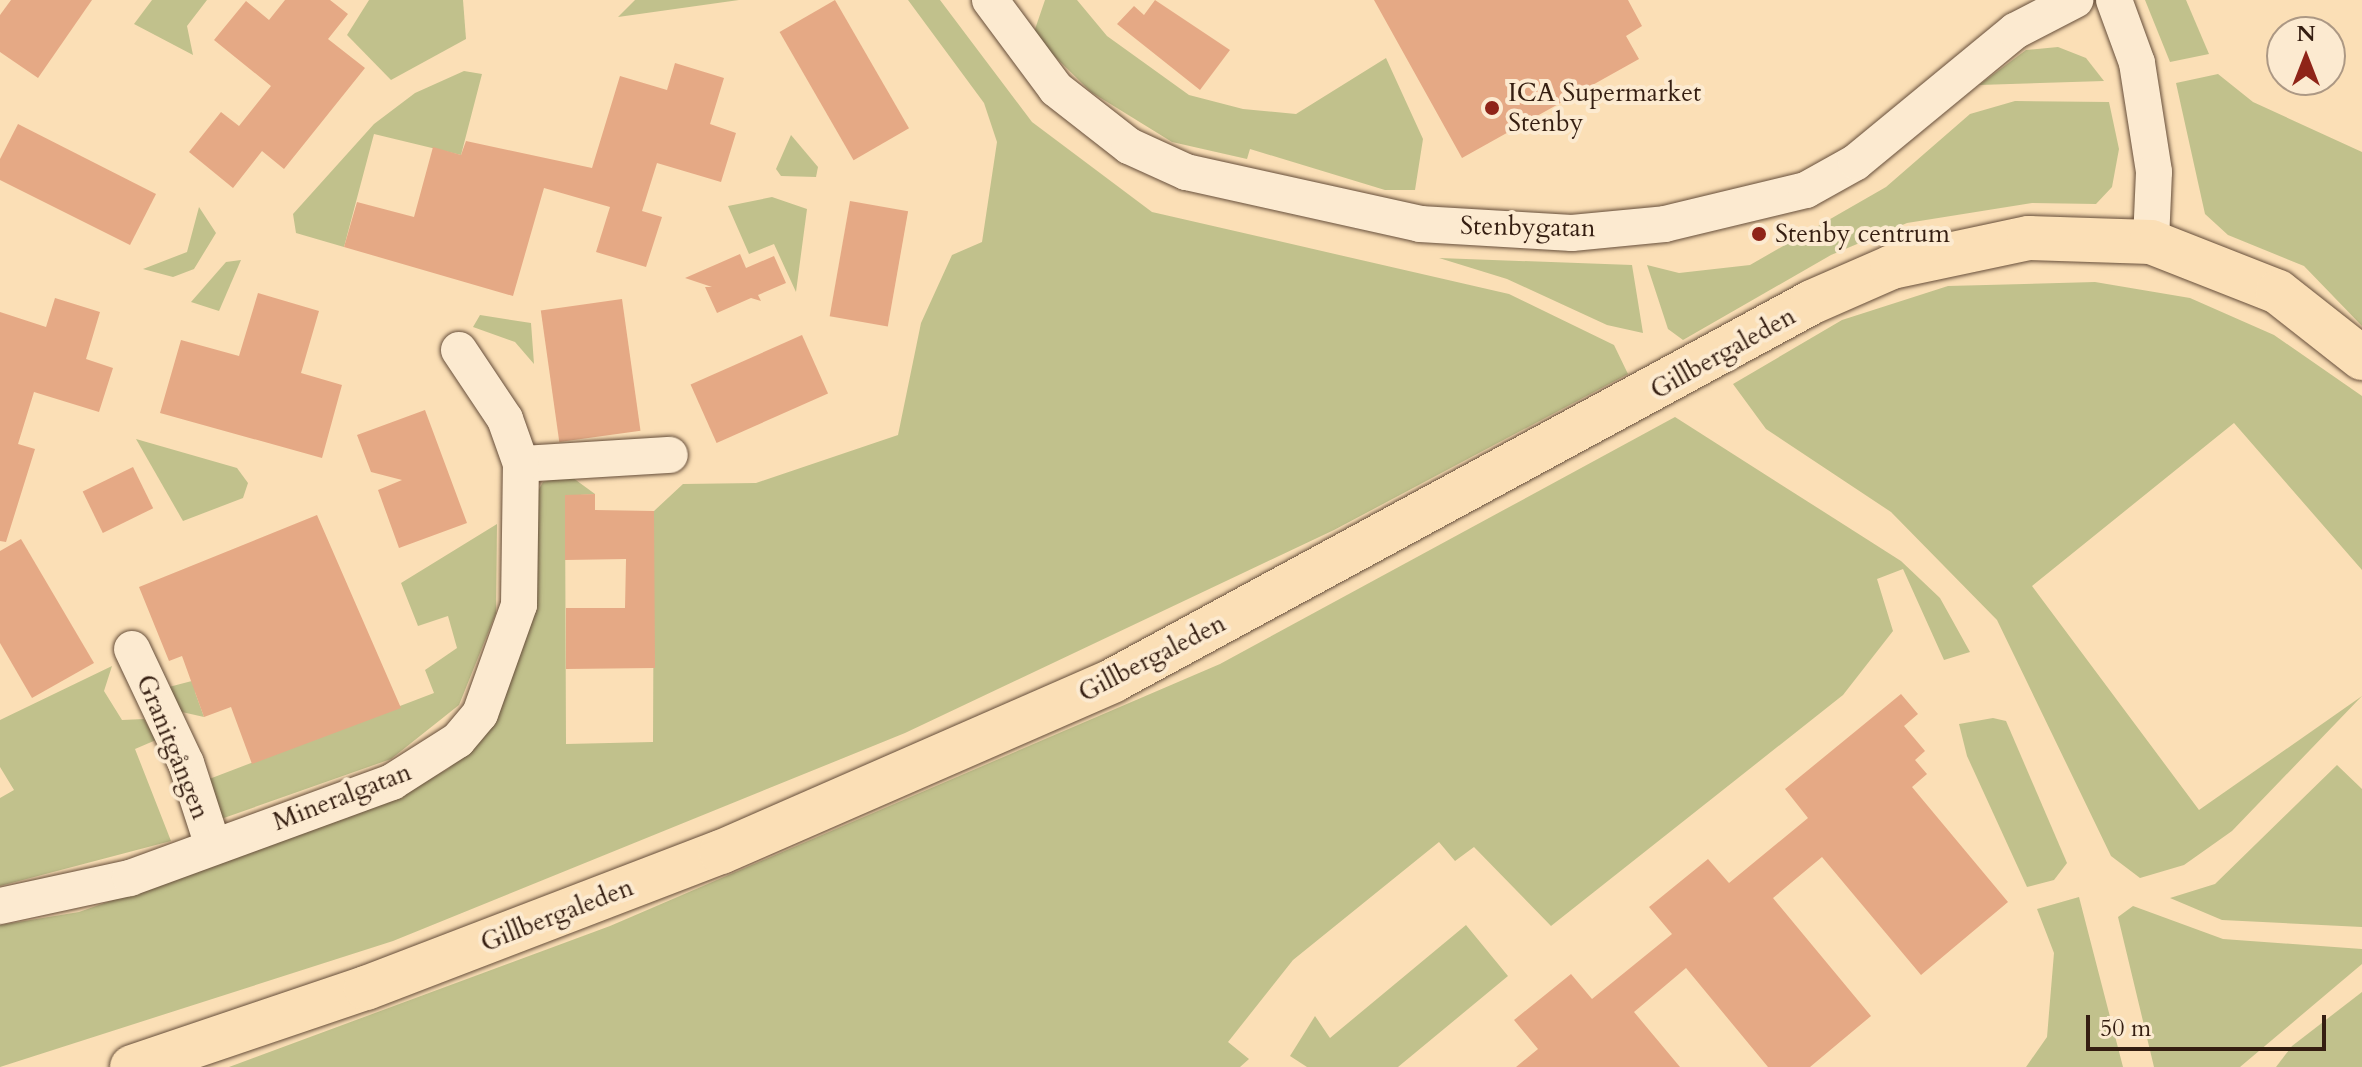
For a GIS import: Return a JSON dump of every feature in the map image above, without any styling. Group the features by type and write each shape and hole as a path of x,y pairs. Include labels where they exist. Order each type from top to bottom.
{"main road":[{"name":"Gillbergaleden","path":"132,1067 706,858 1084,694 1851,284 1936,255 2029,238 2151,242 2278,292 2362,358"}],"street":[{"name":"Stenbygatan","path":"990,0 1056,89 1129,146 1186,172 1420,224 1572,233 1665,224 1806,190 1856,162 2015,31 2075,0"},
{"path":"2114,0 2137,63 2154,172 2151,242"},
{"name":"Mineralgatan","path":"0,906 130,878 392,782 458,740 480,714 519,605 521,464 505,419 459,350"},
{"path":"521,464 670,455"},
{"name":"Granitgången","path":"132,649 186,763 213,846"}],"green space":[{"path":"152,0 207,0 187,26 193,55 134,24"},
{"path":"369,0 463,0 466,39 391,80 347,35"},
{"path":"635,0 739,0 618,17"},
{"path":"908,0 940,0 1032,122 1152,212 1509,294 1614,345 1628,374 1334,530 905,733 393,941 0,1067 0,925 79,912 363,812 448,769 494,724 535,610 534,498 543,482 569,475 595,494 565,496 566,744 653,742 654,511 683,484 756,483 898,435 921,323 952,255 982,242 997,142 984,103"},
{"path":"1045,0 1077,0 1107,36 1189,95 1243,109 1296,114 1386,58 1423,139 1415,190 1385,190 1250,149 1247,159 1172,142 1091,92 1033,35"},
{"path":"2145,0 2186,0 2209,54 2170,62"},
{"path":"2058,47 2086,58 2104,81 1979,85 2026,50"},
{"path":"464,71 482,74 461,155 374,134 344,247 296,233 293,214 374,124 415,93"},
{"path":"2218,74 2253,102 2362,152 2362,326 2304,266 2228,235 2205,214 2176,83"},
{"path":"2015,101 2109,102 2119,149 2112,187 2096,204 2032,203 1907,223 1831,255 1683,340 1668,329 1647,265 1679,273 1750,265 1886,187 1970,114"},
{"path":"791,135 818,167 816,177 781,176 776,169"},
{"path":"772,197 807,209 796,292 774,244 749,254 728,206"},
{"path":"199,207 216,233 194,269 173,277 143,269 187,252"},
{"path":"1439,258 1632,265 1643,333 1607,325 1507,279"},
{"path":"241,260 219,311 191,302 226,262"},
{"path":"2095,282 2190,298 2274,335 2362,396 2362,570 2234,423 2032,586 2199,810 2362,696 2232,831 2184,865 2140,878 2111,856 1997,620 1891,512 1766,429 1733,384 1842,320 1948,286"},
{"path":"480,315 531,323 534,364 515,342 473,327"},
{"path":"1675,417 1901,561 1940,598 1970,652 1944,660 1903,569 1877,579 1893,631 1843,695 1551,926 1474,847 1455,861 1439,842 1293,960 1228,1042 1249,1059 1240,1067 229,1067 610,926 1220,664"},
{"path":"136,439 237,468 248,483 243,498 183,521"},
{"path":"497,524 496,613 459,705 391,759 221,819 204,781 434,693 425,670 457,648 448,616 418,626 401,583"},
{"path":"112,666 104,691 122,720 144,719 156,740 135,749 171,841 0,886 0,798 14,790 0,767 0,720"},
{"path":"211,676 214,685 195,692 204,717 173,710 165,688"},
{"path":"1993,718 2006,721 2067,863 2054,880 2027,887 1967,756 1959,724"},
{"path":"2337,765 2362,789 2362,927 2222,920 2170,898 2215,884"},
{"path":"2079,897 2123,1067 2026,1067 2047,1037 2054,953 2037,909"},
{"path":"2133,906 2223,939 2362,949 2362,964 2240,1067 2154,1067 2118,917"},
{"path":"1466,925 1508,976 1398,1067 1307,1067 1290,1056 1315,1016 1330,1038"},
{"path":"2362,992 2362,1067 2276,1067 2292,1046"}],"building":[{"path":"11,0 92,0 38,78 0,52 0,15"},
{"path":"285,0 330,0 348,14 328,39 365,68 284,169 262,151 233,188 189,152 221,112 239,126 271,86 214,40 246,1 269,20"},
{"path":"835,0 909,128 854,160 780,32"},
{"path":"1155,0 1230,50 1200,90 1117,24 1134,6 1144,15"},
{"name":"ICA Supermarket Stenby","path":"1374,0 1628,0 1642,26 1626,36 1639,59 1462,158"},
{"path":"675,63 724,78 710,124 736,133 721,182 657,163 642,211 662,217 646,267 596,252 610,207 544,188 513,296 344,247 357,202 414,217 433,147 461,155 466,141 592,168 620,76 667,90"},
{"path":"18,124 156,194 130,245 0,180 0,159"},
{"path":"850,201 908,211 888,326 830,316"},
{"path":"740,254 746,268 774,256 786,283 758,295 761,301 751,298 717,313 705,287 712,287 685,278"},
{"path":"258,293 319,311 301,373 342,385 322,458 160,413 181,340 239,356"},
{"path":"55,298 100,312 86,359 113,368 99,412 34,392 18,444 35,449 6,542 0,541 0,312 46,327"},
{"path":"622,299 641,431 559,442 541,310"},
{"path":"802,335 828,393 717,443 691,385"},
{"path":"425,410 467,523 399,548 378,490 402,480 371,472 357,435"},
{"path":"133,467 153,508 103,533 83,492"},
{"path":"595,494 595,510 654,511 655,668 566,669 566,608 625,608 626,559 565,560 565,495"},
{"path":"317,515 401,708 252,764 231,707 204,717 182,656 169,661 139,587"},
{"path":"21,539 94,663 32,698 0,643 0,551"},
{"path":"1901,694 1918,714 1904,726 1925,751 1915,760 1927,774 1912,787 2008,902 1921,975 1822,857 1773,898 1871,1016 1810,1067 1768,1067 1686,968 1634,1012 1680,1067 1516,1067 1538,1049 1514,1020 1571,974 1592,999 1672,934 1649,907 1708,859 1729,883 1808,818 1785,789"}],"place":[{"name":"ICA Supermarket Stenby","path":"1492,108"},
{"name":"Stenby centrum","path":"1759,234"}]}
